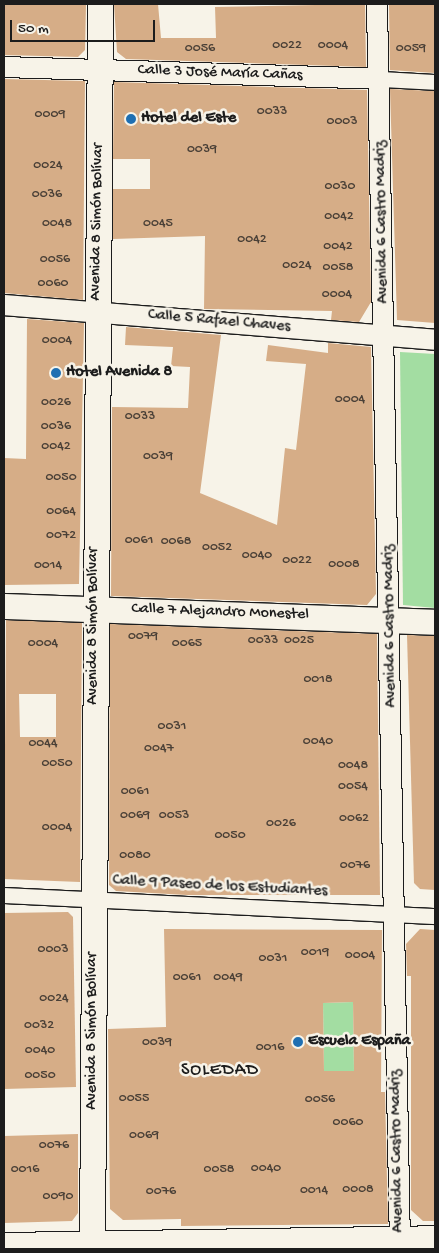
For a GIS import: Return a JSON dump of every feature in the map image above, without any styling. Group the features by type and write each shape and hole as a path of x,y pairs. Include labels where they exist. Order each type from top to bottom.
{"street":[{"name":"Avenida 8 Simón Bolívar","path":"92,1246 94,609 100,4"},
{"name":"Avenida 6 Castro Madriz","path":"377,4 391,618 400,1243"},
{"name":"Calle 3 José María Cañas","path":"4,67 435,82"},
{"name":"Calle 5 Rafael Chaves","path":"4,305 435,340"},
{"name":"Calle 7 Alejandro Monestel","path":"4,606 391,618 435,622"},
{"name":"Calle 9 Paseo de los Estudiantes","path":"4,895 394,912 435,916"},
{"path":"4,1245 400,1243 435,1238"}],"green space":[{"path":"400,352 435,354 435,608 403,605"},
{"path":"353,1002 354,1071 324,1071 323,1003"}],"building":[{"path":"4,4 86,4 85,50 78,57 4,55"},
{"path":"114,4 158,4 161,38 216,38 215,7 365,4 366,67 126,59 117,52"},
{"path":"389,4 435,4 435,73 390,70"},
{"path":"4,79 85,81 83,300 4,293"},
{"path":"114,82 367,90 371,302 359,322 331,320 332,311 204,309 205,236 113,239 113,189 150,189 150,159 113,159"},
{"path":"390,89 435,91 435,323 397,320"},
{"path":"27,319 84,323 79,584 4,585 4,458 26,459"},
{"path":"126,327 221,335 200,493 277,525 285,448 296,450 306,364 266,361 268,345 328,353 328,343 371,347 376,594 367,605 111,596 112,407 188,408 190,367 171,366 173,347 125,345"},
{"path":"6,620 82,623 80,882 4,879","holes":["19,694 56,694 56,737 20,737"]},
{"path":"110,624 377,634 380,895 187,895 116,891 109,885"},
{"path":"407,635 435,636 435,890 420,889 414,883"},
{"path":"68,912 73,917 76,1087 4,1089 4,913"},
{"path":"164,929 382,930 381,1092 385,1092 388,1224 181,1226 181,1219 123,1220 110,1209 108,1029 166,1027","holes":["353,1002 354,1071 324,1071 323,1003"]},
{"path":"420,929 435,930 435,1221 423,1221 411,1210 411,976 407,976 406,944"},
{"path":"78,1134 78,1213 72,1221 4,1223 4,1136"}],"place":[{"name":"Hotel del Este","path":"131,119"},
{"name":"Hotel Avenida 8","path":"56,373"},
{"name":"Escuela España","path":"298,1042"}],"district":[{"name":"SOLEDAD","path":"220,1071"}]}
